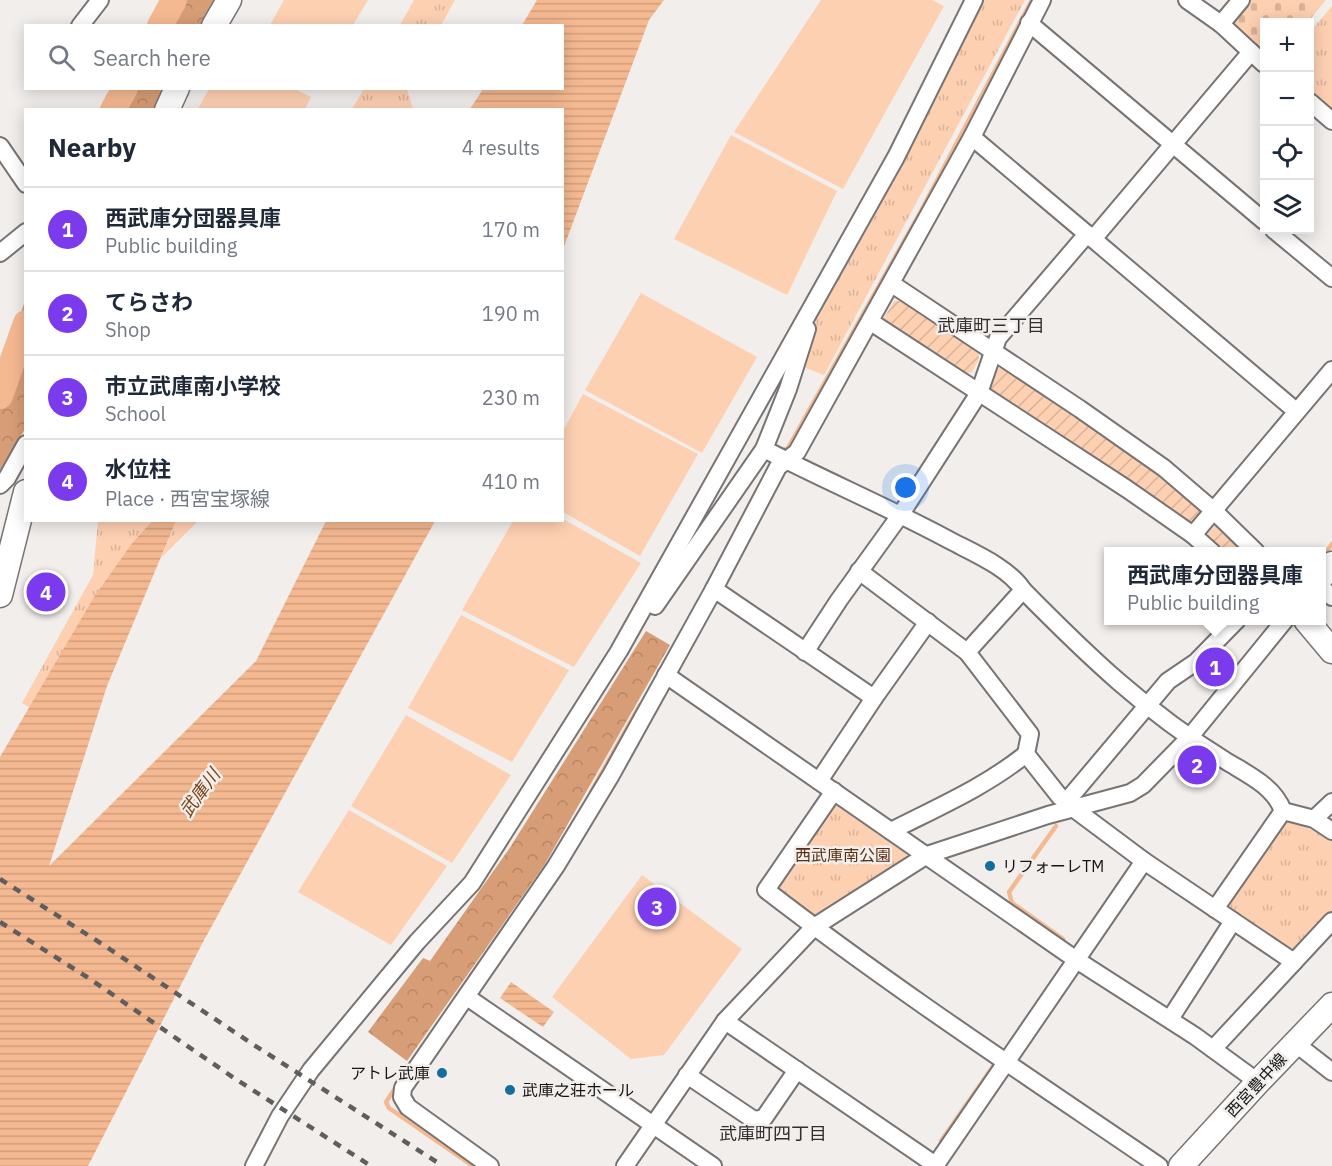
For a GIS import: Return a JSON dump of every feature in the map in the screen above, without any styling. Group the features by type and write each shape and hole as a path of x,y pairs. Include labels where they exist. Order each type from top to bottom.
{"main road":[{"path":"215,24 229,0"},
{"path":"168,108 176,90"},
{"path":"0,595 24,499"},
{"path":"1309,625 1332,651"},
{"name":"西宮豊中線","path":"1181,1166 1332,1005"}],"street":[{"path":"81,24 99,0"},
{"path":"254,1166 280,1116 310,1070 417,942 472,883 619,651 896,157 974,0"},
{"path":"490,1166 408,1107 402,1097 403,1088 556,866 610,775 714,589 778,467 797,452 871,322 972,137 1042,0"},
{"path":"1188,0 1221,24 1260,60"},
{"path":"1221,24 1241,0"},
{"path":"1029,23 1260,218"},
{"path":"805,652 859,571 901,514 979,393 998,338 1251,52"},
{"path":"1314,105 1332,121"},
{"path":"972,137 1296,411"},
{"path":"2,156 24,181"},
{"path":"0,253 24,234"},
{"path":"1279,234 1332,278"},
{"path":"892,284 993,350 1164,468 1213,510 1251,547"},
{"path":"619,651 648,615 764,449 788,389 813,303"},
{"path":"871,322 1193,535 1206,547"},
{"path":"1193,535 1332,370"},
{"path":"0,485 7,478 24,448"},
{"path":"764,449 901,514 977,554 1017,580 1023,590 1084,652 1146,706 1189,738 1255,779 1279,799 1283,811"},
{"path":"0,543 5,568"},
{"path":"859,571 967,652 1030,734 1026,754 1004,771 891,831"},
{"path":"714,589 874,698"},
{"path":"967,652 1023,590"},
{"path":"819,781 928,622"},
{"path":"1070,805 1168,681 1196,662 1233,625"},
{"path":"625,1166 725,1021 814,927 927,855 1070,805 1130,793 1143,785 1189,738 1282,625"},
{"path":"666,675 1075,959 1170,1019 1258,1082"},
{"path":"1026,754 1070,805 1144,861 1294,962"},
{"path":"834,791 766,890 814,927 1006,1062 1159,1166"},
{"path":"1314,819 1332,802"},
{"path":"1283,811 1314,819 1332,831"},
{"path":"1215,909 1283,811"},
{"path":"725,1021 936,1166 1144,861"},
{"path":"1170,1019 1233,921"},
{"path":"1213,1049 1332,921"},
{"path":"467,997 713,1166"},
{"path":"1295,1043 1332,1072"},
{"path":"687,1075 754,1120 764,1118 797,1070"}],"green space":[{"path":"180,0 220,0 205,24 164,24"},
{"path":"284,0 368,0 354,24 271,24"},
{"path":"414,0 455,0 442,24 401,24"},
{"path":"821,0 932,0 944,6 843,189 734,132"},
{"path":"984,0 1025,0 824,375 803,367 820,305 916,139"},
{"path":"1249,0 1326,0 1311,18 1260,18 1260,52 1233,28 1232,20"},
{"path":"1332,6 1332,113 1314,97 1314,27"},
{"path":"120,90 169,90 160,108 108,108"},
{"path":"208,90 297,90 311,97 306,108 199,108"},
{"path":"363,90 407,90 413,108 353,108"},
{"path":"731,135 837,191 787,295 674,239"},
{"path":"641,293 757,357 702,453 585,390"},
{"path":"894,301 905,301 978,350 979,359 972,372 964,375 886,326 884,318"},
{"path":"24,304 24,431 0,470 0,372"},
{"path":"1005,368 1144,464 1197,505 1200,512 1193,522 1185,523 992,394 990,384 995,369"},
{"path":"583,394 698,454 640,556 564,513 564,429"},
{"path":"564,520 641,563 574,667 462,610 512,522 564,522"},
{"path":"98,522 151,522 133,542 30,708 22,703 93,575"},
{"path":"176,522 197,522 161,558"},
{"path":"1215,526 1222,526 1243,547 1216,547 1207,539 1208,533"},
{"path":"461,615 569,670 512,762 408,708"},
{"path":"646,631 670,645 545,864 407,1061 368,1032 423,958 430,961 511,846"},
{"path":"406,715 511,775 452,863 351,806"},
{"name":"西武庫南公園","path":"834,802 841,802 907,853 906,859 813,918 773,891"},
{"path":"349,810 447,866 391,945 298,892"},
{"path":"1291,817 1303,826 1332,839 1332,916 1296,954 1226,909 1226,904 1282,818"},
{"path":"642,875 742,949 664,1055 631,1059 552,997"}],"water":[{"path":"537,0 664,0 649,20 564,246 564,108 471,108 482,90 564,90 564,24 523,24"},
{"name":"武庫川","path":"151,522 176,522 107,686 49,866 256,661 326,522 434,522 203,942 88,1166 0,1166 0,757 94,597 133,542"},
{"path":"511,982 554,1012 543,1027 500,998"}],"waterway":[{"path":"161,24 174,0"},
{"path":"781,451 788,448 921,211 1032,0"},
{"path":"114,108 124,90"},
{"path":"0,396 24,329"},
{"path":"1326,552 1332,544"},
{"path":"591,792 640,705"},
{"path":"1056,826 1009,892 1012,903 1063,939 1064,942"},
{"path":"943,1148 941,1141 994,1065"},
{"path":"398,1084 386,1102 389,1108 473,1166"}],"railway":[{"path":"0,879 443,1166"},
{"path":"0,922 87,977 234,1078 371,1166"}],"place":[{"name":"水位柱","path":"46,592"},
{"name":"西武庫分団器具庫","path":"1215,667"},
{"name":"てらさわ","path":"1197,765"},
{"name":"リフォーレTM","path":"990,866"},
{"name":"市立武庫南小学校","path":"657,907"},
{"name":"アトレ武庫","path":"442,1073"},
{"name":"武庫之荘ホール","path":"510,1090"}],"district":[{"name":"武庫町三丁目","path":"991,326"},
{"name":"武庫町四丁目","path":"773,1134"}]}
